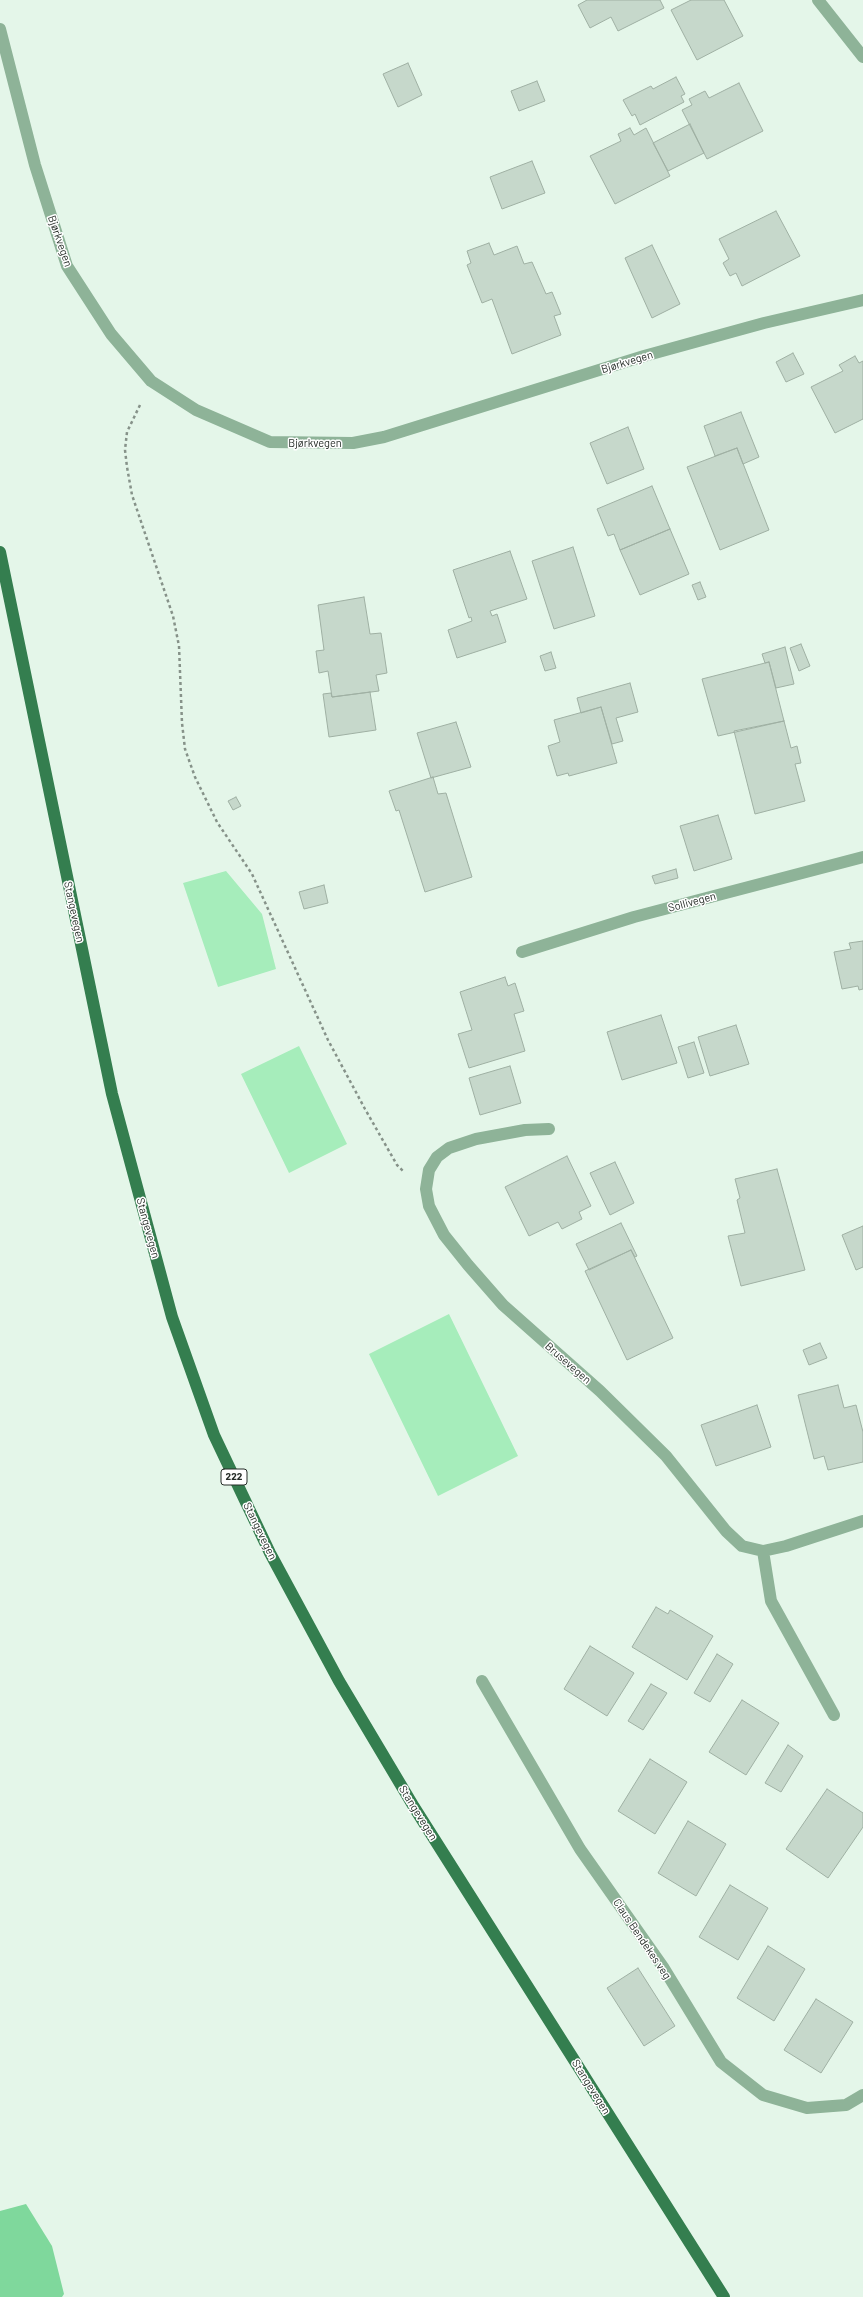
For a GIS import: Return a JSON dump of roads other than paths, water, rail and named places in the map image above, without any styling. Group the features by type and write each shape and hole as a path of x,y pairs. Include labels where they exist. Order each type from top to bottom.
{"main road":[{"name":"Stangevegen","path":"0,552 112,1094 172,1317 214,1435 270,1553 339,1681 414,1807 724,2297"}],"street":[{"path":"818,0 863,57"},
{"name":"Bjørkvegen","path":"0,29 35,165 67,266 111,334 151,381 196,410 270,442 309,444 353,443 384,437 644,356 764,323 863,300"},
{"name":"Sollivegen","path":"522,952 634,918 863,857"},
{"name":"Brusevegen","path":"549,1129 525,1130 476,1139 449,1148 437,1157 429,1170 426,1189 429,1206 444,1235 503,1305 600,1391 666,1456 726,1531 742,1546 763,1551 786,1546 863,1521"},
{"path":"763,1551 771,1602 834,1715"},
{"name":"Claus Bendekes veg","path":"482,1681 580,1849 663,1967 721,2062 763,2095 807,2108 846,2105 863,2095"}]}
